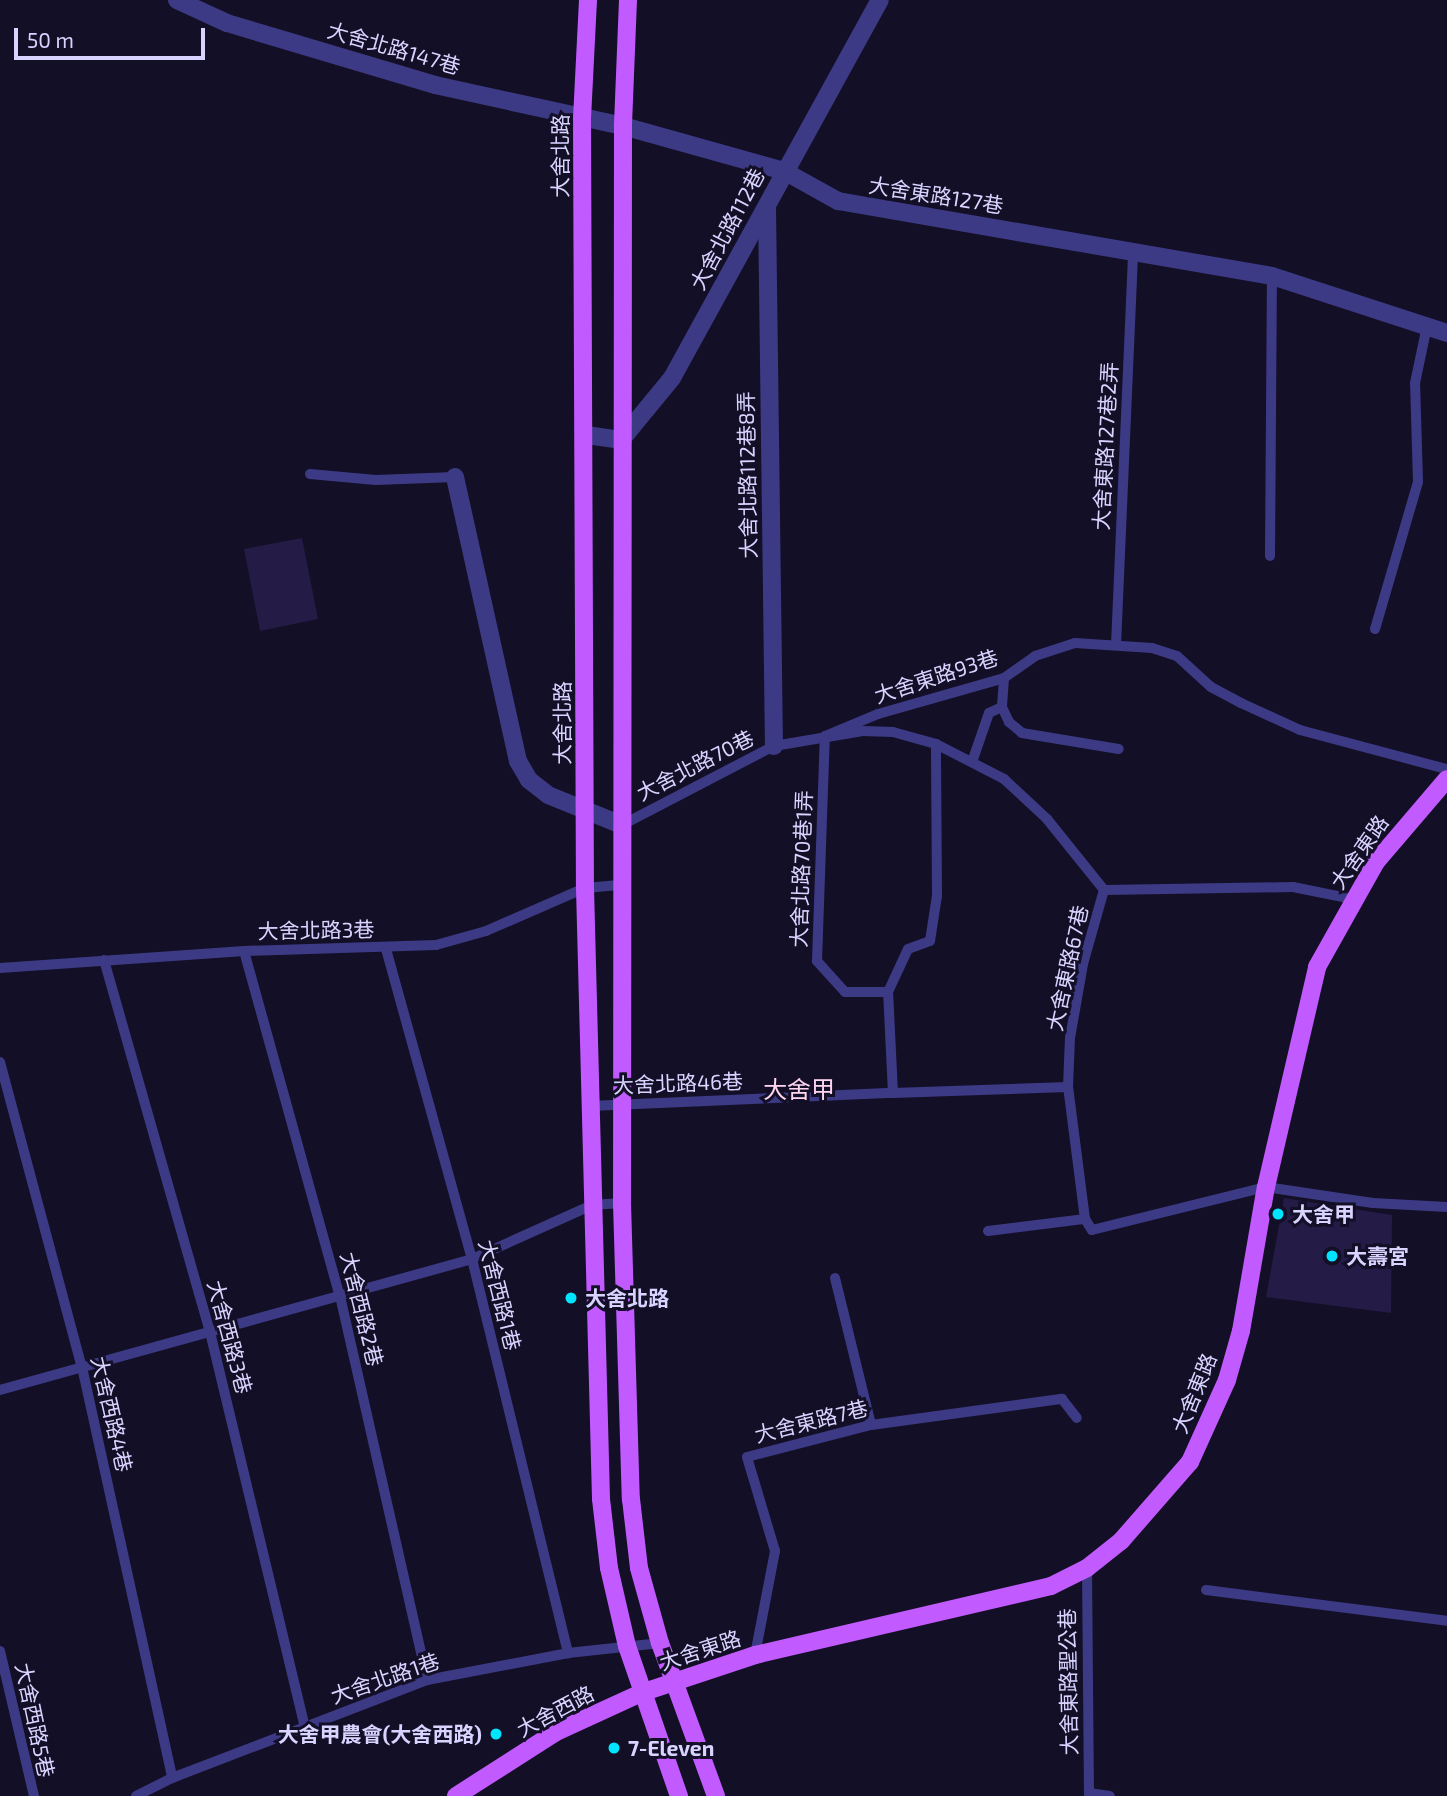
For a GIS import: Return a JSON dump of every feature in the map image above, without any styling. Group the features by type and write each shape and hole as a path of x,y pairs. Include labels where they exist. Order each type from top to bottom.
{"main road":[{"name":"大舍北路","path":"587,0 582,119 586,435 585,888 601,1499 609,1568 627,1646 641,1693 679,1796"},
{"path":"628,0 623,126 621,440 622,1203 631,1499 639,1568 660,1643 716,1796"},
{"name":"大舍東路","path":"641,1693 755,1656 1010,1598 1051,1586 1087,1568 1121,1541 1160,1499 1190,1462 1212,1419 1241,1331 1266,1186 1317,967 1352,899 1376,862 1447,779"},
{"name":"大舍西路","path":"456,1796 556,1732 641,1693"}],"street":[{"name":"大舍北路147巷","path":"177,0 227,23 435,85 603,123"},
{"name":"大舍北路112巷","path":"621,440 672,378 880,0"},
{"name":"大舍東路127巷","path":"603,123 623,126 784,171 838,201 1133,249 1272,276 1447,332"},
{"name":"大舍北路112巷8弄","path":"767,204 774,746"},
{"path":"586,435 621,440"},
{"path":"455,477 518,761 529,780 548,795 622,825"}],"lane":[{"name":"大舍東路127巷2弄","path":"1116,645 1133,249"},
{"path":"1270,556 1272,276"},
{"path":"1375,629 1418,482 1415,383 1427,326"},
{"path":"310,474 376,480 455,477"},
{"name":"大舍東路93巷","path":"825,736 924,698 1004,678 1035,656 1075,643 1116,645 1152,648 1177,656 1211,687 1300,730 1447,769"},
{"path":"1004,678 1002,707 1009,722 1022,733 1119,748"},
{"path":"972,762 989,713 1002,707"},
{"name":"大舍北路70巷","path":"622,825 774,746 863,730 893,732 936,744 1004,779 1047,819 1104,890"},
{"name":"大舍北路70巷1弄","path":"825,736 817,961 845,992 888,992"},
{"path":"893,1093 888,992 908,949 930,941 937,896 936,744"},
{"name":"大舍北路3巷","path":"0,968 244,951 386,949 436,945 486,931 585,888 622,885"},
{"name":"大舍東路67巷","path":"1085,1219 1068,1087 1070,1038 1083,964 1104,890 1293,887 1352,899"},
{"name":"大舍西路1巷","path":"386,949 472,1259 568,1653"},
{"name":"大舍西路2巷","path":"244,951 340,1296 427,1680"},
{"name":"大舍西路3巷","path":"104,960 210,1332 305,1727"},
{"name":"大舍西路4巷","path":"0,1062 82,1367 172,1778"},
{"name":"大舍北路46巷","path":"590,1106 1068,1087"},
{"path":"988,1231 1085,1219 1092,1230 1266,1186 1373,1203 1447,1206"},
{"path":"0,1390 472,1259 592,1205 622,1203"},
{"path":"835,1278 871,1425"},
{"name":"大舍東路7巷","path":"755,1656 775,1551 747,1457 871,1425 1062,1399 1077,1419"},
{"name":"大舍東路聖公巷","path":"1087,1568 1089,1794"},
{"path":"1206,1590 1447,1621"},
{"name":"大舍北路1巷","path":"136,1796 172,1778 427,1680 568,1653 660,1643"},
{"name":"大舍西路5巷","path":"0,1651 34,1796"},
{"path":"159,1784 161,1796"},
{"path":"1089,1794 1110,1796"}],"building":[{"path":"302,538 318,619 260,631 244,549"},
{"name":"大壽宮","path":"1284,1198 1392,1215 1391,1313 1266,1297"}],"place":[{"name":"大舍甲","path":"1278,1214"},
{"name":"大壽宮","path":"1332,1256"},
{"name":"大舍北路","path":"571,1298"},
{"name":"大舍甲農會(大舍西路)","path":"496,1734"},
{"name":"7-Eleven","path":"614,1748"}],"district":[{"name":"大舍甲","path":"799,1089"}]}
